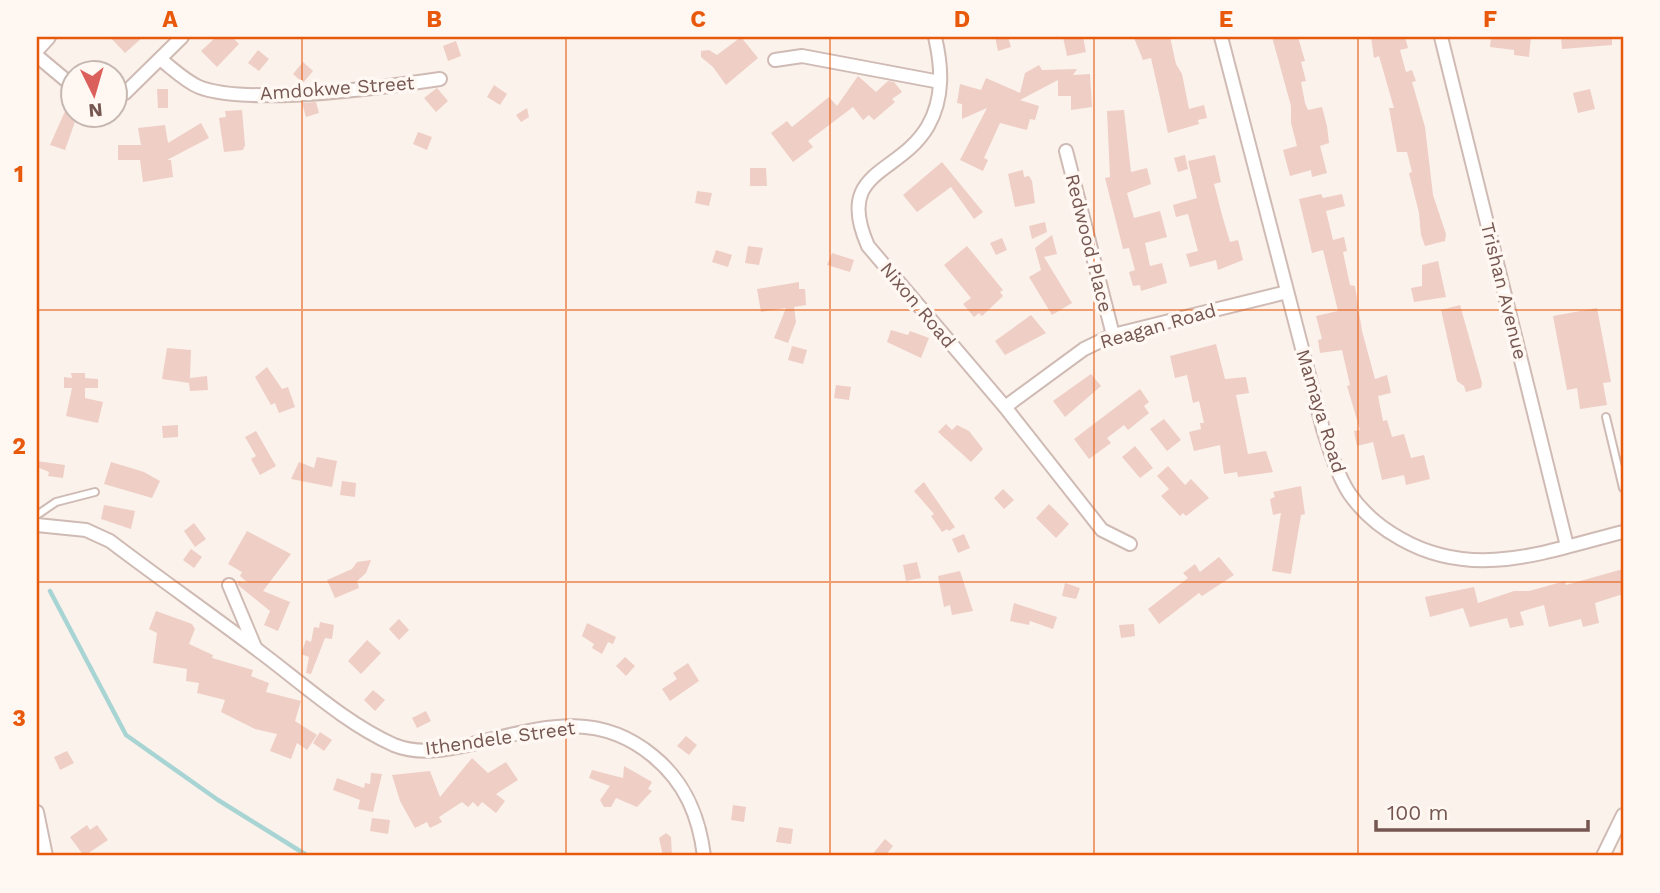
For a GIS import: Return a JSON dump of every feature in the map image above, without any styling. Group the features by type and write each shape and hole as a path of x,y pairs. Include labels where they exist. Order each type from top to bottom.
{"street":[{"path":"37,49 48,37"},
{"path":"130,88 182,37"},
{"name":"Nixon Road","path":"935,37 941,61 936,108 927,128 868,180 857,208 859,227 868,246 1005,407 1102,530 1130,544"},
{"name":"Mamaya Road","path":"1221,37 1323,429 1338,472 1356,502 1374,520 1409,544 1460,561 1486,562 1529,556 1623,532"},
{"name":"Trishan Avenue","path":"1441,37 1567,546"},
{"path":"775,60 802,55 940,82"},
{"path":"37,57 60,76"},
{"name":"Amdokwe Street","path":"160,59 201,88 252,94 397,85 440,79"},
{"name":"Redwood Place","path":"1066,151 1113,335"},
{"name":"Reagan Road","path":"1005,407 1084,349 1113,335 1287,292"},
{"name":"Ithendele Street","path":"37,525 86,530 110,541 373,734 397,746 420,751 452,749 567,724 595,727 623,735 662,763 680,783 694,809 704,856"},
{"path":"229,585 255,648"},
{"path":"37,813 46,856"},
{"path":"1603,856 1623,815"}],"lane":[{"path":"1606,417 1623,488"},
{"path":"37,515 56,502 95,492"}],"building":[{"path":"110,37 143,37 125,53"},
{"path":"216,37 232,37 239,44 217,67 201,51"},
{"path":"741,37 758,58 726,85 713,67 701,57 701,51 709,50 717,55"},
{"path":"995,37 1008,37 1011,47 998,51"},
{"path":"1063,37 1083,37 1086,52 1067,56"},
{"path":"1170,37 1176,64 1182,74 1189,109 1204,105 1207,118 1198,120 1199,124 1168,133 1151,58 1143,60 1134,38"},
{"path":"1272,37 1298,37 1305,61 1301,62 1306,81 1301,82 1305,103 1308,110 1322,107 1327,126 1329,143 1320,146 1327,173 1312,177 1311,170 1290,176 1283,150 1297,146 1291,123 1291,106"},
{"path":"1371,37 1405,37 1408,48 1400,50 1406,72 1412,70 1416,81 1412,82 1425,127 1433,195 1446,234 1445,241 1425,246 1421,235 1407,152 1397,152 1389,108 1394,108 1379,56 1374,58"},
{"path":"1491,37 1531,37 1529,57 1514,55 1514,50 1490,47"},
{"path":"1561,37 1612,37 1612,45 1562,49"},
{"path":"456,41 461,56 448,61 443,46"},
{"path":"258,50 269,59 259,71 248,63"},
{"path":"303,62 313,71 303,83 293,74"},
{"path":"1039,65 1042,70 1077,69 1073,75 1090,74 1092,107 1071,110 1071,96 1058,96 1058,80 1020,100 1039,106 1035,120 1030,119 1027,130 1000,123 984,158 988,160 983,171 960,160 987,108 962,119 962,104 957,103 960,84 981,90 986,78 1020,93 1025,73"},
{"path":"858,76 876,92 888,81 894,82 902,92 892,99 895,102 874,120 869,115 863,120 853,107 808,141 813,147 793,162 771,133 787,121 792,127 829,97 837,106"},
{"path":"494,85 507,94 500,105 487,97"},
{"path":"437,88 448,101 436,112 424,98"},
{"path":"157,89 168,89 168,108 158,108"},
{"path":"1590,89 1595,109 1578,113 1573,93"},
{"path":"316,102 319,113 306,117 302,103"},
{"path":"527,108 529,117 521,122 516,115"},
{"path":"242,110 245,145 243,150 224,152 219,118 226,117 225,111"},
{"path":"1124,110 1131,172 1147,168 1151,184 1127,193 1134,218 1160,211 1167,237 1145,243 1150,266 1162,263 1167,283 1141,291 1140,285 1133,286 1129,272 1135,270 1129,248 1123,249 1105,178 1110,177 1107,111"},
{"path":"60,122 60,130 72,130 65,150 50,145"},
{"path":"201,123 209,138 167,160 171,160 173,177 143,182 140,160 118,160 118,145 141,145 138,128 165,125 168,143"},
{"path":"418,132 432,137 427,150 413,144"},
{"path":"1185,155 1188,169 1178,172 1174,158"},
{"path":"1215,155 1221,182 1214,184 1222,215 1230,242 1238,240 1243,260 1218,270 1216,260 1190,267 1186,254 1198,251 1188,214 1176,217 1173,205 1197,198 1188,161"},
{"path":"942,162 983,212 974,219 951,187 917,212 903,195"},
{"path":"750,168 766,168 767,186 750,186"},
{"path":"1023,170 1024,177 1029,176 1032,181 1035,203 1015,207 1008,174"},
{"path":"697,191 712,193 709,206 695,203"},
{"path":"1321,194 1323,198 1342,194 1345,206 1326,211 1333,240 1344,237 1347,251 1343,252 1350,285 1355,286 1362,331 1375,379 1387,375 1391,393 1378,396 1383,421 1387,420 1392,437 1404,434 1411,458 1424,455 1430,479 1406,485 1404,475 1382,480 1373,442 1357,446 1354,431 1360,430 1347,386 1350,385 1342,350 1320,353 1318,340 1322,339 1316,316 1338,311 1323,250 1312,253 1299,199"},
{"path":"1045,222 1047,232 1032,239 1029,226"},
{"path":"1052,235 1057,254 1044,257 1072,303 1052,315 1029,277 1041,270 1035,248"},
{"path":"1002,238 1007,250 996,255 990,243"},
{"path":"748,246 763,248 759,265 745,263"},
{"path":"967,246 1003,290 1000,292 1003,296 982,316 979,313 974,317 963,304 971,298 944,265"},
{"path":"716,250 732,255 728,267 712,262"},
{"path":"832,253 854,260 850,272 827,265"},
{"path":"1438,261 1446,297 1414,302 1411,288 1422,286 1422,265"},
{"path":"799,282 799,289 805,289 806,305 794,307 796,322 788,343 774,338 786,308 761,312 757,289"},
{"path":"1460,305 1482,383 1481,388 1466,392 1464,386 1457,381 1441,310"},
{"path":"1597,308 1611,382 1603,383 1607,405 1580,409 1577,388 1567,390 1553,316"},
{"path":"1031,315 1046,333 1005,355 995,341"},
{"path":"891,330 908,335 910,331 929,338 921,358 887,342"},
{"path":"1216,344 1225,379 1246,377 1249,393 1236,395 1248,454 1266,451 1273,472 1238,477 1237,472 1224,474 1220,445 1194,451 1189,432 1201,429 1200,423 1204,423 1199,401 1193,403 1187,375 1175,378 1170,356"},
{"path":"792,346 807,350 803,364 788,360"},
{"path":"167,348 191,350 190,378 207,376 208,390 190,391 189,383 162,379"},
{"path":"267,367 282,389 288,387 295,407 279,413 275,403 271,405 255,377"},
{"path":"71,373 85,373 85,378 98,379 98,388 85,388 85,398 103,402 98,423 66,416 72,388 64,388 64,377 72,378"},
{"path":"1091,374 1101,386 1065,417 1053,401"},
{"path":"836,385 851,387 849,400 834,398"},
{"path":"1140,389 1149,402 1144,406 1149,413 1128,430 1124,425 1107,438 1111,443 1089,459 1074,439"},
{"path":"1164,419 1181,440 1167,451 1150,429"},
{"path":"946,424 952,430 957,425 969,431 983,449 971,462 938,432"},
{"path":"178,425 178,437 163,438 162,426"},
{"path":"256,431 276,466 260,475 251,459 256,456 245,437"},
{"path":"1135,446 1153,468 1140,478 1122,457"},
{"path":"317,457 337,461 332,487 291,479 299,462 314,468"},
{"path":"37,461 65,465 63,478 48,476 49,472 37,467"},
{"path":"111,462 144,472 160,481 152,498 104,484"},
{"path":"1168,466 1185,485 1191,479 1209,498 1186,516 1183,513 1180,516 1161,496 1169,489 1157,476"},
{"path":"342,481 356,483 355,497 340,495"},
{"path":"924,482 955,527 949,531 947,529 942,532 931,516 934,514 914,491"},
{"path":"1301,486 1305,514 1301,515 1291,574 1272,571 1281,513 1273,515 1270,499 1275,497 1273,492"},
{"path":"1003,489 1014,500 1004,509 994,498"},
{"path":"1049,504 1069,524 1056,538 1036,518"},
{"path":"104,505 135,511 131,529 101,519"},
{"path":"194,523 206,539 195,547 184,531"},
{"path":"247,531 291,554 263,591 290,602 278,631 264,625 270,611 238,585 238,581 248,583 240,576 242,572 228,564"},
{"path":"964,534 970,548 958,553 952,539"},
{"path":"191,549 202,557 194,568 183,560"},
{"path":"1219,557 1234,575 1202,596 1199,593 1159,624 1148,609 1188,578 1183,573 1195,564 1200,572"},
{"path":"371,560 366,573 357,581 359,588 335,598 327,580 352,569 357,562"},
{"path":"917,562 921,578 906,581 903,565"},
{"path":"1623,569 1623,594 1595,603 1599,623 1583,627 1581,619 1549,627 1544,605 1520,612 1524,625 1510,628 1507,618 1470,627 1463,608 1430,617 1425,597 1474,587 1478,603 1514,591 1529,591 1565,581 1566,585"},
{"path":"960,571 973,611 952,615 950,605 944,607 938,576"},
{"path":"1065,583 1080,588 1076,599 1062,596"},
{"path":"1014,603 1057,617 1053,629 1030,621 1029,625 1010,621"},
{"path":"156,611 192,624 195,629 189,644 213,655 212,658 253,670 251,676 269,683 266,692 301,701 295,721 317,735 307,750 297,743 291,759 270,751 277,734 255,729 221,712 225,700 197,693 199,683 186,681 187,669 153,663 157,633 149,629"},
{"path":"399,619 409,630 399,640 389,629"},
{"path":"320,622 334,625 332,639 325,638 311,674 306,673 309,657 301,654 306,640 311,642 314,627 319,628"},
{"path":"587,623 616,637 613,644 608,642 602,654 592,648 594,644 582,636"},
{"path":"1134,624 1135,636 1121,638 1119,625"},
{"path":"367,640 381,653 361,674 348,661"},
{"path":"625,657 635,666 626,676 616,666"},
{"path":"688,663 699,681 670,701 662,689 677,679 673,673"},
{"path":"373,690 385,700 375,711 364,700"},
{"path":"426,711 431,721 417,728 412,718"},
{"path":"320,732 332,740 324,751 313,743"},
{"path":"686,736 697,745 689,755 677,746"},
{"path":"67,751 74,763 60,770 54,757"},
{"path":"472,758 488,773 506,762 518,780 496,794 505,801 496,813 482,802 478,807 473,802 468,807 462,802 439,817 442,822 430,828 427,822 415,828 400,801 392,775 430,771 440,797"},
{"path":"624,766 652,782 648,789 652,791 637,807 616,798 611,807 604,807 600,800 610,786 589,778 592,770 623,778"},
{"path":"371,773 382,774 373,812 358,809 360,800 333,790 337,778 364,788 365,783 370,784"},
{"path":"733,805 746,807 744,822 731,820"},
{"path":"372,818 390,820 388,834 370,831"},
{"path":"87,825 90,830 97,825 108,840 84,856 70,837"},
{"path":"779,827 793,829 791,844 776,842"},
{"path":"666,833 671,837 672,856 663,856 659,838"},
{"path":"885,839 893,846 885,856 871,856"}],"waterway":[{"path":"50,591 126,735 218,800 308,856"}]}
